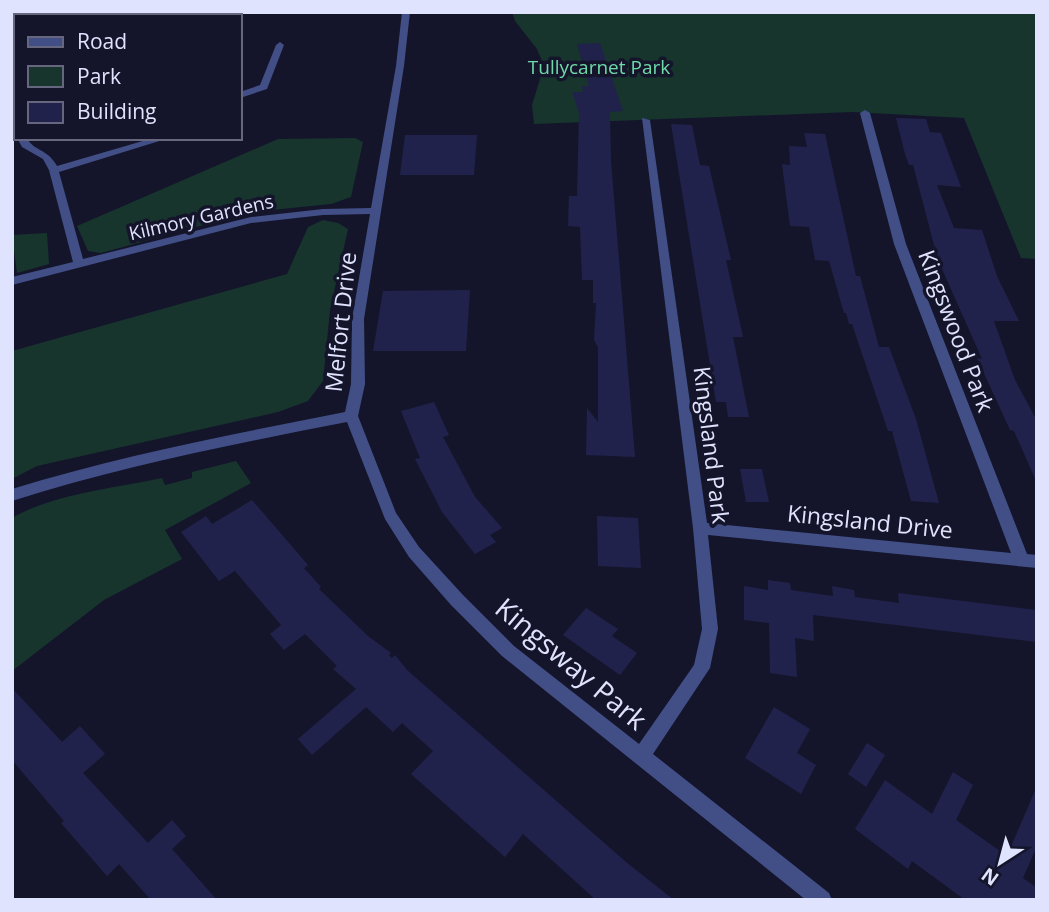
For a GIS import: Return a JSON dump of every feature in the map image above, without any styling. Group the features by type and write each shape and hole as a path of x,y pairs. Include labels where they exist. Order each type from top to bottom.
{"street":[{"name":"Melfort Drive","path":"12,495 64,479 243,437 351,416 358,384 358,318 400,66 406,12"},
{"path":"242,94 264,87 280,45"},
{"name":"Kingswood Park","path":"865,113 900,244 1029,561"},
{"name":"Kingsland Park","path":"640,757 702,668 710,629 700,528 645,120"},
{"path":"23,140 25,145 47,157 54,170 79,264"},
{"path":"54,170 157,140"},
{"name":"Kilmory Gardens","path":"12,281 251,220 312,212 374,211"},
{"name":"Kingsway Park","path":"351,416 390,514 414,552 457,600 508,651 822,900"},
{"name":"Kingsland Drive","path":"700,528 1029,561"}],"green space":[{"name":"Tullycarnet Park","path":"512,12 1037,12 1037,259 1021,258 964,118 852,112 534,124 532,105 544,66 537,49 515,21"},
{"path":"355,138 363,142 351,197 331,204 251,212 101,253 88,251 77,226 278,139"},
{"path":"323,220 338,223 348,229 330,310 323,381 308,401 278,412 37,466 12,479 12,351 287,274 308,227"},
{"path":"47,233 49,264 17,273 12,235"},
{"path":"236,461 251,483 165,530 182,559 104,600 12,671 12,518 65,497 162,478 165,485 192,478 192,472"}],"building":[{"path":"600,43 623,111 610,112 611,161 635,457 586,455 587,408 598,422 598,347 594,340 596,303 593,303 593,280 582,280 580,227 568,226 569,196 577,196 579,113 572,92 583,92 582,86 589,86 577,44"},
{"path":"896,118 926,119 930,132 941,133 961,187 937,185 954,228 982,230 997,276 1019,321 994,321 1015,380 1037,421 1037,483 977,358 982,359 938,260 913,165 909,165 905,154"},
{"path":"671,124 692,125 700,165 709,166 731,260 726,260 743,337 733,337 749,417 728,417 726,402 716,402"},
{"path":"804,133 825,134 856,276 860,276 879,347 889,347 916,419 939,503 911,501 892,431 888,431 852,324 849,324 844,313 829,261 815,260 809,227 790,226 782,164 790,165 789,146 807,147"},
{"path":"405,135 477,135 474,175 400,175"},
{"path":"470,290 466,351 373,351 383,291"},
{"path":"434,402 449,435 443,437 475,497 502,528 490,535 496,542 475,554 442,512 415,459 420,458 401,411"},
{"path":"740,469 762,469 769,502 746,502"},
{"path":"252,500 308,565 304,568 321,587 319,589 368,636 391,653 389,655 392,658 395,655 407,670 626,862 674,900 596,900 523,834 505,857 411,774 433,751 402,723 393,732 366,707 312,755 298,739 356,689 333,669 337,666 305,634 284,650 270,634 281,625 235,571 219,581 181,532 206,516 212,524"},
{"path":"597,516 638,518 641,568 598,566"},
{"path":"768,580 790,583 791,590 833,596 832,586 854,590 855,597 899,603 898,593 1037,610 1037,642 813,615 814,641 795,638 797,677 770,673 769,623 744,620 744,586 768,590"},
{"path":"586,608 618,629 612,636 637,653 620,675 563,635"},
{"path":"12,688 62,742 80,726 105,754 83,773 148,843 172,820 186,836 172,849 217,900 151,900 119,864 107,876 12,760"},
{"path":"774,707 810,729 797,753 816,765 801,794 745,758"},
{"path":"867,743 885,755 866,787 848,774"},
{"path":"953,772 973,785 956,820 1007,856 1037,786 1037,846 1023,878 1037,888 1037,900 965,900 912,861 908,869 855,829 885,780 932,814"}]}
